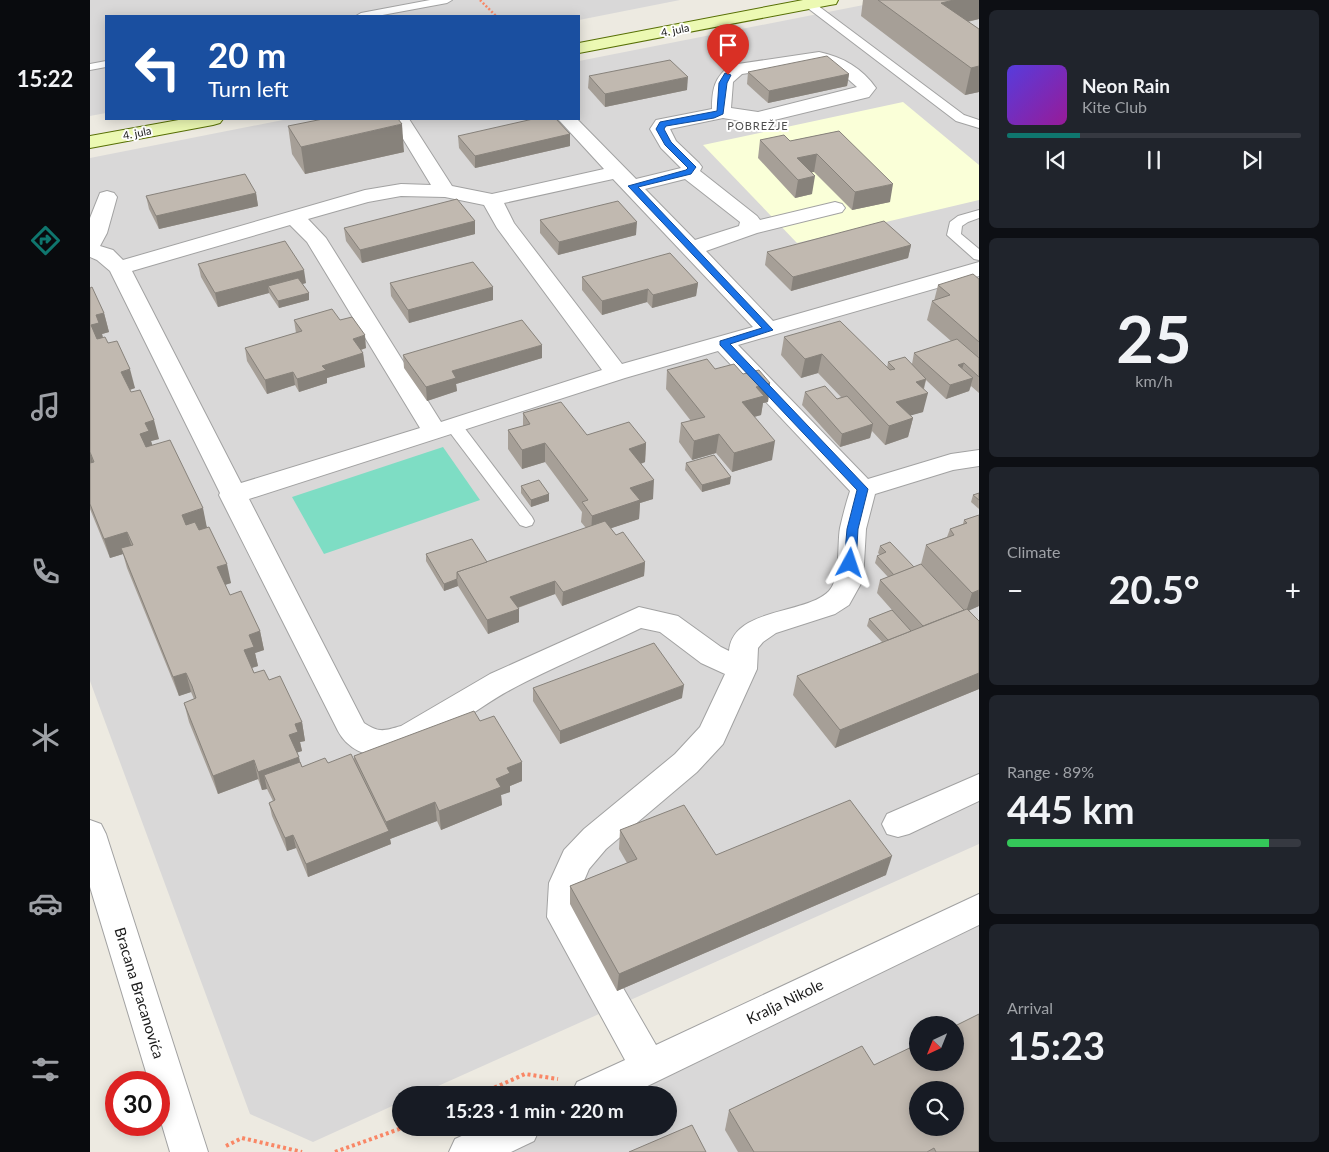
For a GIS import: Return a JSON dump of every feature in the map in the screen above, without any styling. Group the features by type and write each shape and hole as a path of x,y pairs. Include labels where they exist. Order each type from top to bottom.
{"main road":[{"name":"4. jula","path":"580,48 818,2"},
{"name":"4. jula","path":"90,142 208,120"}],"street":[{"path":"688,172 692,167 668,144 660,129 663,124 714,115 721,112 758,118 862,93 867,88 863,81 829,58 819,57 737,69 728,75 723,83 721,112"},
{"path":"401,120 445,191"},
{"path":"568,120 768,330"},
{"path":"118,268 365,196 401,190 445,191 492,200 625,179 688,172 750,220 750,229"},
{"path":"107,197 90,248 105,255 118,268 353,731 368,742 385,743 410,736 500,682 639,617 668,623 711,655 742,669"},
{"path":"492,200 504,224 617,373"},
{"path":"691,249 750,229 834,208"},
{"path":"293,216 316,238 445,429"},
{"path":"232,495 617,373 975,271"},
{"path":"723,343 863,489"},
{"path":"863,489 951,462 979,458"},
{"path":"649,1068 564,917 566,883 576,860 595,840 686,763 712,735 742,669 744,646 753,634 766,626 825,607 839,598 849,580 853,529 863,489"},
{"path":"898,824 979,787"},
{"name":"Bracana Bracanovića","path":"90,834 188,1152"},
{"name":"Kralja Nikole","path":"609,1086 979,909"},
{"path":"468,1152 518,1137"}],"lane":[{"path":"366,15 447,0"},
{"path":"818,2 960,118 979,124"},
{"path":"90,67 105,64"},
{"path":"975,271 954,235 956,225 963,219 979,214"},
{"path":"445,429 526,521"}],"path":[{"path":"480,0 495,15"},
{"path":"498,1086 525,1074 581,1086"},
{"path":"335,1152 392,1132"},
{"path":"224,1147 242,1138 302,1152"}],"shaded area":[{"path":"90,0 680,0 580,20 580,15 105,15 105,113 90,116"},
{"path":"889,0 979,0 979,844 438,1086 392,1086 392,1106 313,1142 250,1114 90,681 90,158 283,120 580,120 580,61"},
{"path":"903,102 979,165 979,200 797,243 703,145"},
{"path":"979,923 979,1152 504,1152 538,1136 677,1136 677,1086 641,1086"}],"green space":[{"path":"443,447 480,500 324,554 292,497"}],"building":[{"path":"878,0 954,0 941,3 979,29 979,66 971,68"},
{"path":"827,56 849,74 769,91 748,72"},
{"path":"670,60 688,77 605,94 589,76"},
{"path":"318,120 399,120 402,124 301,147 288,126"},
{"path":"529,120 557,120 570,134 475,156 458,136"},
{"path":"839,131 893,184 855,192 817,154 797,158 815,176 798,180 760,140 784,135 790,141"},
{"path":"245,174 256,193 156,216 146,196"},
{"path":"457,199 475,221 360,250 344,228"},
{"path":"618,201 637,222 559,242 540,220"},
{"path":"884,221 911,245 793,277 767,252"},
{"path":"285,241 304,270 215,293 198,264"},
{"path":"670,253 698,283 653,295 648,289 602,301 582,277"},
{"path":"473,262 493,287 408,310 390,283"},
{"path":"973,274 979,279 979,342 932,301 950,295 938,285"},
{"path":"298,278 309,293 278,301 268,286"},
{"path":"92,287 104,313 96,315 99,323 91,325 97,339 105,337 108,343 117,341 130,369 121,372 131,392 140,390 154,420 145,423 149,431 140,434 146,447 170,440 203,508 182,515 186,525 195,522 199,530 209,527 227,564 217,567 230,595 241,591 260,631 249,635 254,647 244,650 254,673 264,670 269,680 280,676 302,722 295,724 298,732 289,735 299,757 258,772 254,760 213,776 184,703 196,698 192,686 186,673 173,677 121,548 133,545 127,532 104,539 90,504 90,463 94,462 90,452 90,288"},
{"path":"332,309 340,320 352,317 365,335 353,339 363,353 322,366 326,370 297,379 293,372 265,380 245,348 302,331 294,320"},
{"path":"522,320 542,345 452,371 456,378 426,387 403,355"},
{"path":"840,321 890,370 895,369 888,362 905,357 926,379 916,382 928,393 896,402 913,418 889,426 822,354 805,359 784,337"},
{"path":"957,339 979,358 979,377 964,363 958,365 973,378 950,385 914,353"},
{"path":"707,359 715,369 734,364 743,374 759,370 770,383 756,387 764,396 742,402 775,441 734,453 719,434 694,441 681,423 705,417 667,370"},
{"path":"825,386 837,399 847,396 873,424 842,434 805,392"},
{"path":"561,402 587,435 629,422 646,443 629,449 654,480 630,488 640,500 592,516 582,502 588,500 545,443 522,450 508,430 530,424 523,413"},
{"path":"714,455 731,477 702,485 686,463"},
{"path":"539,480 549,494 531,500 521,486"},
{"path":"979,493 979,500 973,495"},
{"path":"979,515 979,590 972,593 926,545 954,535 950,529 967,523 964,520"},
{"path":"605,521 616,535 623,532 645,562 563,592 555,581 510,597 519,609 487,620 457,572"},
{"path":"472,539 487,562 457,572 457,579 444,584 426,554"},
{"path":"890,542 914,567 894,575 877,556 886,552 880,546"},
{"path":"921,564 964,610 923,626 880,580"},
{"path":"967,609 979,621 979,673 840,730 797,676"},
{"path":"892,610 911,631 888,640 869,619"},
{"path":"654,643 684,685 560,731 533,688"},
{"path":"474,711 480,721 494,716 522,762 507,768 510,773 496,779 501,787 439,811 435,802 386,822 354,756"},
{"path":"351,754 389,831 306,864 293,835 285,838 269,803 275,800 264,775 300,762 302,767 325,758 328,763"},
{"path":"850,800 892,856 619,974 570,886 637,859 620,830 684,805 716,855"},
{"path":"979,1014 979,1152 936,1152 934,1148 927,1152 754,1152 729,1110 862,1046 874,1065 909,1048 909,1071 964,1071 964,1022"},
{"path":"692,1125 706,1152 629,1152 666,1136 677,1136 677,1131"}],"district":[{"name":"POBREŽJE","path":"758,126"}],"route":[{"path":"728,75 723,83 721,112 714,115 663,124 660,129 668,144 692,167 688,172 632,186 768,330 723,343 863,489 853,529 850,563"}]}
